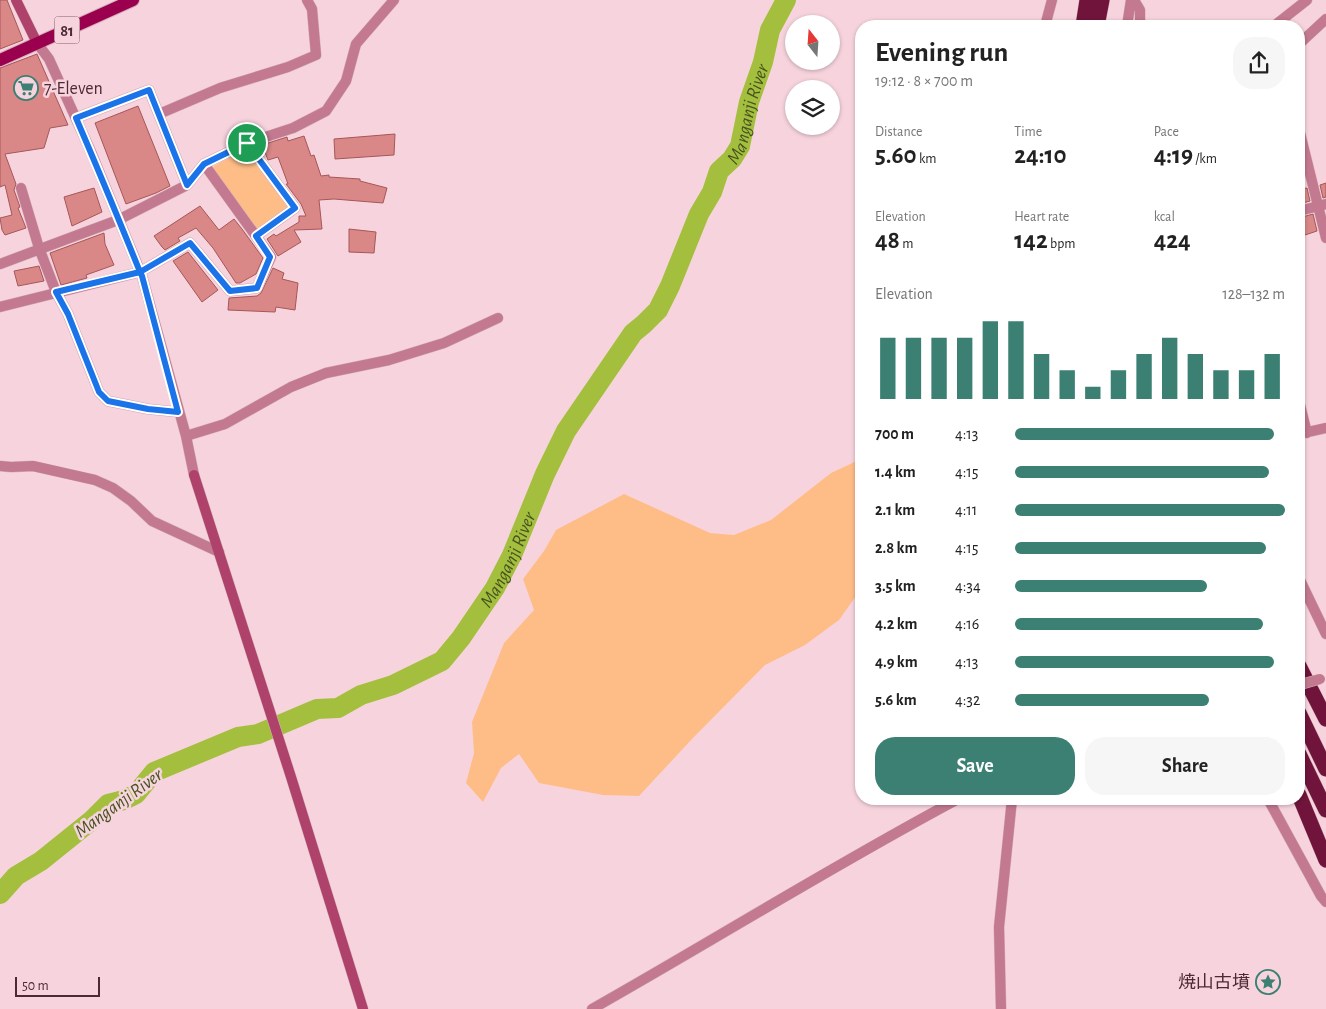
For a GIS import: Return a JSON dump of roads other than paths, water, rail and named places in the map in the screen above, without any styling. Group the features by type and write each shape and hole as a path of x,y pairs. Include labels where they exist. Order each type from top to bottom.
{"highway":[{"path":"1084,20 1087,0"},
{"path":"1098,20 1102,0"},
{"path":"1305,678 1326,719"},
{"path":"1305,725 1326,769"},
{"path":"1305,766 1326,810"},
{"path":"1303,805 1326,860"}],"main road":[{"name":"81","path":"0,60 134,0"}],"street":[{"path":"16,0 37,43 49,59 76,118 142,276 186,436 194,475 363,1009"},
{"path":"159,114 220,88 288,67 316,55 312,9 308,0"},
{"path":"0,264 118,220 187,185 204,164 247,143 293,128 326,111 346,81 356,44 394,0"},
{"path":"1047,20 1052,0"},
{"path":"1128,20 1133,0"},
{"path":"1133,0 1140,10 1140,20"},
{"path":"1282,20 1307,0"},
{"path":"1305,39 1326,20"},
{"path":"76,118 149,90 187,185"},
{"path":"247,143 295,208 256,236"},
{"path":"1305,149 1322,205 1326,238"},
{"path":"0,307 140,272 190,243 230,291 257,288 270,257 204,164"},
{"path":"21,188 39,248 99,392 108,401 148,409 178,412"},
{"path":"1305,209 1322,205"},
{"path":"186,436 225,424 291,387 326,373 373,365 405,355 444,342 498,318"},
{"path":"1305,433 1326,428"},
{"path":"0,466 32,466 95,480 113,488 152,520 219,552"},
{"path":"1305,590 1326,634"},
{"path":"1305,683 1323,678"},
{"path":"592,1009 662,970 883,839 947,805"},
{"path":"1001,1009 999,927 1011,805"},
{"path":"1271,805 1326,902"}],"waterway":[{"name":"Manganji River","path":"0,894 16,876 41,861 92,820 108,804 124,800 136,794 154,772 238,737 258,734 317,709 338,708 361,695 393,685 442,661 461,638 495,588 512,555 545,474 566,431 633,333 658,310 670,286 699,214 712,192 719,171 732,159 740,146 749,102 763,62 770,30 786,0"}],"place":[{"name":"7-Eleven","path":"26,88"},
{"name":"焼山古墳","path":"1268,982"}]}
